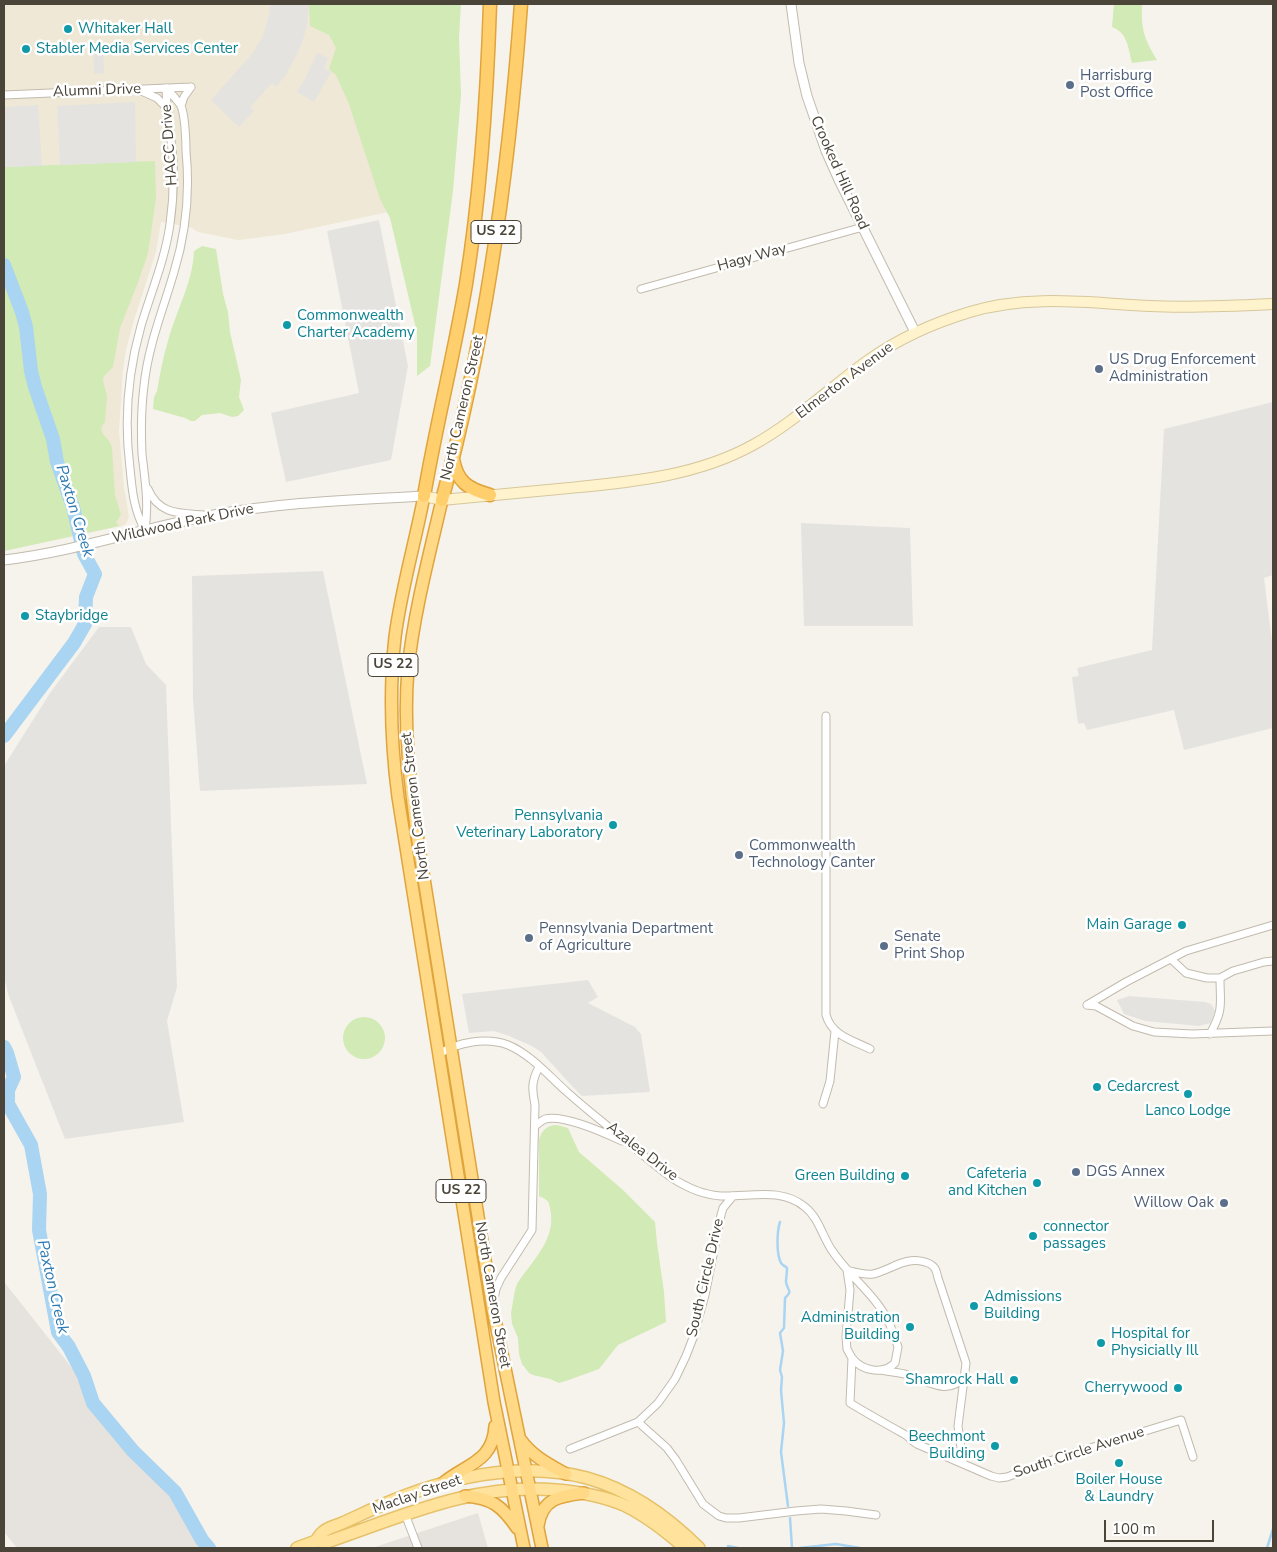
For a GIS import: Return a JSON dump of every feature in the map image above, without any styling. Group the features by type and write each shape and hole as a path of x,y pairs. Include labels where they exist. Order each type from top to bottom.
{"highway":[{"name":"North Cameron Street","path":"490,4 484,126 472,245 453,356 395,636 391,715 393,756 398,796 496,1416 524,1548"},
{"name":"North Cameron Street","path":"521,4 511,112 490,276 477,349 442,500 411,647 406,728 412,800 493,1310 542,1548"},
{"path":"453,458 456,472 463,482 473,490 490,495"},
{"path":"442,1484 474,1464 484,1455 493,1438 496,1416"},
{"name":"US 22","path":"518,1436 528,1450 537,1458 566,1474"},
{"path":"538,1528 540,1516 548,1503 563,1496 584,1493"},
{"path":"465,1496 481,1498 495,1503 506,1513 521,1534"}],"main road":[{"name":"Elmerton Avenue","path":"424,496 442,500 636,480 682,472 720,460 751,446 778,430 865,362 882,351 915,332 972,311 1026,302 1058,300 1200,307 1273,304"},
{"name":"Maclay Street","path":"297,1548 316,1540 323,1531 402,1497 442,1484 507,1472 566,1474"},
{"name":"US 22","path":"566,1474 598,1482 636,1499 662,1517 698,1548"},
{"name":"Maclay Street","path":"316,1540 327,1542 440,1502 465,1496 529,1489 584,1493 614,1501 636,1511 657,1524 685,1548"}],"street":[{"name":"Crooked Hill Road","path":"790,4 799,63 826,151 915,332"},
{"name":"Alumni Drive","path":"4,95 191,87 184,97 181,106"},
{"name":"HACC Drive","path":"145,530 147,487 142,437 144,383 155,331 179,253 186,213 187,160 181,106 166,88"},
{"name":"HACC Drive","path":"145,530 138,518 132,489 128,456 127,419 130,381 136,345 161,266 171,212 173,161 166,88"},
{"path":"136,89 157,98 167,108"},
{"name":"Hagy Way","path":"641,288 863,227"},
{"path":"147,487 153,500 166,510 209,516"},
{"name":"Wildwood Park Drive","path":"4,560 72,547 209,516 316,502 424,496"},
{"path":"826,716 826,1015 828,1022 835,1032 870,1049"},
{"path":"1273,925 1186,951 1126,982 1087,1005 1096,1006 1146,1031 1173,1034 1273,1031"},
{"path":"1171,959 1186,973 1207,978 1220,978 1233,970 1273,961"},
{"path":"1210,1034 1218,1020 1220,1010 1220,978"},
{"path":"823,1104 830,1081 835,1032"},
{"name":"Azalea Drive","path":"438,1048 481,1041 502,1043 515,1048 671,1177 688,1187 708,1193 733,1196 775,1194 801,1204 812,1214 830,1247 847,1270 858,1280 880,1307 887,1317 893,1333"},
{"path":"438,1048 451,1047"},
{"path":"493,1310 494,1294 499,1283 532,1230 535,1126 533,1080 539,1067"},
{"path":"535,1126 545,1119 570,1121 596,1129 632,1145"},
{"name":"South Circle Drive","path":"638,1422 662,1398 675,1379 686,1356 705,1294 723,1208 733,1196"},
{"path":"847,1270 859,1274 871,1274 913,1260 934,1265 961,1351 965,1358 966,1369 958,1426 963,1463"},
{"name":"South Circle Avenue","path":"847,1270 850,1290 846,1337 847,1348 852,1358 850,1404 906,1435 917,1444 990,1476 1000,1478 1182,1420 1193,1458"},
{"path":"880,1370 888,1368 895,1363 898,1347 896,1342"},
{"path":"852,1358 861,1366 908,1375 930,1384 942,1386 958,1384 965,1376"},
{"path":"570,1448 638,1422 667,1448 681,1467 703,1504 718,1516 739,1518 821,1509 876,1515"},
{"path":"406,1514 418,1548"}],"shaded area":[{"path":"4,4 454,4 440,201 285,234 238,240 198,232 190,227 161,222 156,252 135,317 123,370 119,431 124,487 129,517 126,524 4,551"},
{"path":"270,4 309,4 307,25 303,40 285,76 276,87 272,83 250,107 254,111 239,127 211,100 252,54 263,36"},
{"path":"142,27 136,35 109,36 116,28"},
{"path":"93,47 103,47 104,73 94,74"},
{"path":"317,53 328,58 324,68 331,72 314,102 297,92"},
{"path":"135,102 136,162 60,165 57,106"},
{"path":"38,105 42,166 4,167 4,107"},
{"path":"379,220 408,366 391,460 286,482 271,413 359,393 327,231"},
{"path":"1273,402 1273,575 1264,578 1273,650 1273,728 1184,750 1174,710 1087,730 1084,723 1078,724 1072,677 1079,676 1077,668 1152,650 1164,429"},
{"path":"801,523 910,528 913,626 804,626"},
{"path":"323,571 367,784 200,791 193,698 192,576"},
{"path":"99,627 131,627 146,664 166,685 177,987 167,1021 184,1122 65,1139 8,994 4,976 4,766 50,693"},
{"path":"588,980 598,997 588,1003 635,1027 641,1034 650,1092 582,1096 541,1052 532,1046 494,1031 469,1033 462,994"},
{"path":"1129,996 1205,1002 1211,1004 1215,1011 1211,1023 1199,1026 1145,1021 1124,1014 1117,1000"},
{"path":"4,1279 5,1283 214,1548 17,1548 4,1532"},
{"path":"478,1513 488,1548 372,1548"}],"green space":[{"path":"309,4 461,4 459,37 461,95 453,191 430,366 417,376 417,333 390,218 380,199 349,104 336,75 329,69 336,48 329,35 310,26"},
{"path":"1114,4 1142,4 1144,34 1157,60 1132,63 1124,37 1112,27"},
{"path":"155,161 156,198 148,253 120,328 113,367 104,376 103,381 107,396 105,422 101,428 112,448 115,495 121,515 116,522 119,526 4,551 4,167"},
{"path":"202,246 216,249 230,332 241,380 239,397 244,410 238,416 232,417 220,413 202,415 195,421 191,421 153,409 154,397 171,330 191,274 194,251"},
{"path":"364,1017 379,1023 385,1038 379,1053 364,1059 349,1053 343,1038 349,1023"},
{"path":"557,1125 568,1128 579,1152 623,1190 655,1222 666,1322 618,1345 599,1369 559,1383 529,1373 522,1364 518,1338 512,1324 511,1313 517,1284 540,1251 549,1234 551,1214 549,1204 539,1196 539,1140 545,1129"}],"waterway":[{"name":"Paxton Creek","path":"4,265 22,312 35,387 53,439 57,462 73,507 84,554 95,574 86,597 85,624 74,643 4,736"},
{"name":"Paxton Creek","path":"4,1047 14,1077 8,1090 8,1104 31,1145 40,1194 39,1230 58,1332 69,1347 84,1376 93,1403 133,1451 175,1492 202,1540 209,1548"},
{"path":"780,1222 778,1254 781,1263 787,1268 786,1282 789,1292 785,1298 784,1328 780,1333 783,1351 780,1370 784,1423 781,1452 788,1506"},
{"path":"790,1518 792,1548"},
{"path":"1267,1548 1273,1529"},
{"path":"800,1548 836,1544 860,1548"},
{"path":"728,1546 738,1548"}],"place":[{"name":"Whitaker Hall","path":"68,29"},
{"name":"Stabler Media Services Center","path":"26,49"},
{"name":"Harrisburg Post Office","path":"1070,85"},
{"name":"Commonwealth Charter Academy","path":"287,325"},
{"name":"US Drug Enforcement Administration","path":"1099,369"},
{"name":"Staybridge","path":"25,616"},
{"name":"Pennsylvania Veterinary Laboratory","path":"613,825"},
{"name":"Commonwealth Technology Canter","path":"739,855"},
{"name":"Main Garage","path":"1182,925"},
{"name":"Pennsylvania Department of Agriculture","path":"529,938"},
{"name":"Senate Print Shop","path":"884,946"},
{"name":"Cedarcrest","path":"1097,1087"},
{"name":"Lanco Lodge","path":"1188,1094"},
{"name":"DGS Annex","path":"1076,1172"},
{"name":"Green Building","path":"905,1176"},
{"name":"Cafeteria and Kitchen","path":"1037,1183"},
{"name":"Willow Oak","path":"1224,1203"},
{"name":"connector passages","path":"1033,1236"},
{"name":"Admissions Building","path":"974,1306"},
{"name":"Administration Building","path":"910,1327"},
{"name":"Hospital for Physicially Ill","path":"1101,1343"},
{"name":"Shamrock Hall","path":"1014,1380"},
{"name":"Cherrywood","path":"1178,1388"},
{"name":"Beechmont Building","path":"995,1446"},
{"name":"Boiler House & Laundry","path":"1119,1463"}]}
